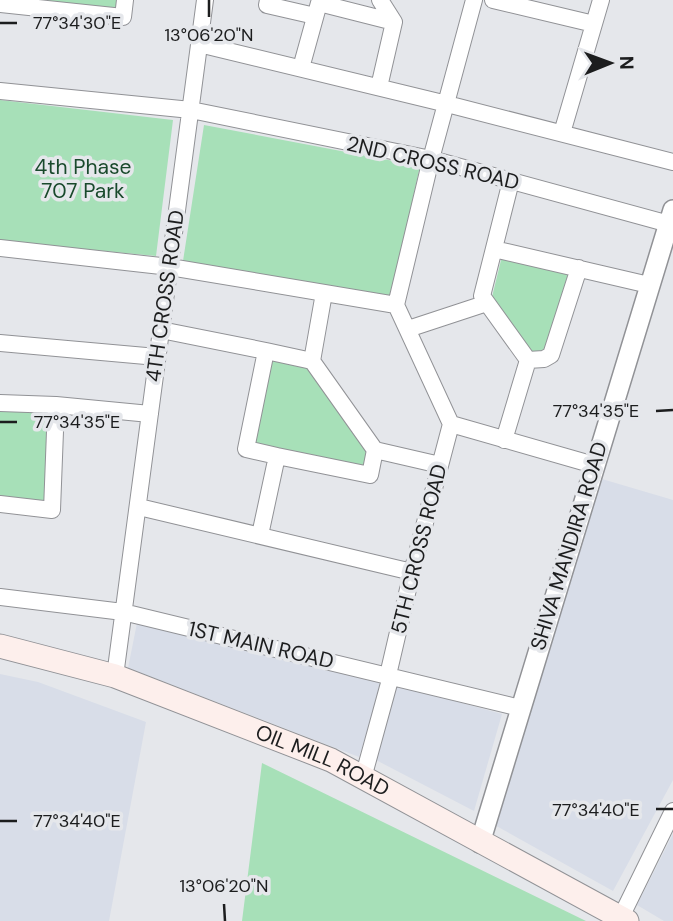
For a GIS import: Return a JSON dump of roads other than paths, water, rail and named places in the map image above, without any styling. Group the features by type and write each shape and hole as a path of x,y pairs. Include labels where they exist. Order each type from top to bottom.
{"main road":[{"name":"OIL MILL ROAD","path":"0,646 115,676 331,760 622,920"}],"street":[{"path":"0,4 39,5 123,17 125,0"},
{"name":"4TH CROSS ROAD","path":"115,676 205,0"},
{"path":"268,0 267,5 315,16"},
{"path":"379,87 394,23 380,0"},
{"path":"474,0 431,159 396,305 451,424 594,465"},
{"path":"493,0 594,24"},
{"path":"562,133 601,0"},
{"path":"300,68 319,3 394,23"},
{"path":"199,44 673,162"},
{"name":"2ND CROSS ROAD","path":"0,91 191,110 431,159 672,220"},
{"path":"512,181 482,296 528,360"},
{"name":"SHIVA MANDIRA ROAD","path":"480,843 649,285 672,220"},
{"path":"0,248 170,267 396,305"},
{"path":"494,249 649,285"},
{"path":"528,360 544,359 551,355 579,268"},
{"path":"312,361 324,293"},
{"path":"408,329 487,303"},
{"path":"161,330 312,361 376,450 440,466"},
{"path":"0,343 157,358"},
{"path":"266,351 246,449 370,475 376,450"},
{"path":"504,440 528,360"},
{"path":"0,403 56,405 149,414"},
{"path":"0,504 52,510 56,405"},
{"name":"5TH CROSS ROAD","path":"363,778 390,675 412,572 451,424"},
{"path":"260,535 277,456"},
{"path":"139,507 412,572"},
{"name":"1ST MAIN ROAD","path":"0,597 123,612 520,708"},
{"path":"622,920 673,811"}],"park label":[{"name":"4th Phase 707 Park","path":"83,179"}]}
